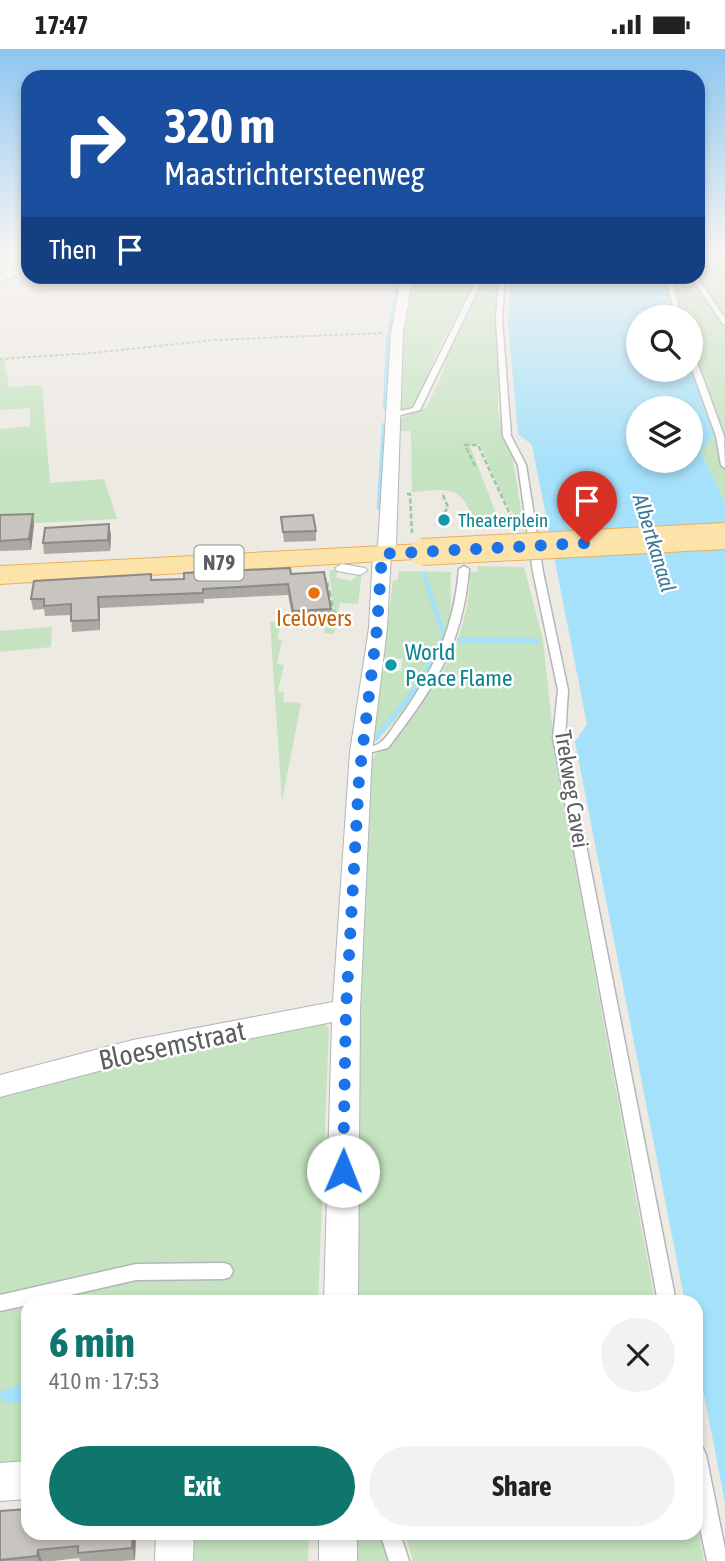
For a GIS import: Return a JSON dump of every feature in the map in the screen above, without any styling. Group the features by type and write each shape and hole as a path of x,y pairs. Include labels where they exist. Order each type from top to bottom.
{"main road":[{"name":"N79","path":"0,575 725,536"}],"street":[{"path":"341,1295 346,1009 361,752 377,628 382,554 387,547 399,324"},
{"path":"342,569 360,571"},
{"name":"Bloesemstraat","path":"0,1086 133,1051 346,1009"},
{"path":"0,1482 21,1480"},
{"path":"174,1561 175,1540"},
{"path":"338,1540 338,1561"}],"lane":[{"path":"393,416 415,410 458,324"},
{"name":"Trekweg Cavei","path":"499,324 507,436 522,465 563,690 559,738 666,1295"},
{"path":"700,382 720,436 725,465"},
{"path":"361,752 384,746 445,657 463,598 464,569"},
{"path":"35,1295 136,1272 224,1271"},
{"path":"0,1303 21,1298"},
{"path":"703,1490 717,1561"},
{"path":"392,1540 400,1561"}],"path":[{"path":"0,359 235,339 397,333"},
{"path":"475,466 465,445 478,445 520,538 533,537"},
{"path":"443,495 448,506 439,522 450,531"},
{"path":"342,569 315,568 317,580 327,580 333,612 348,617"}],"green space":[{"path":"402,324 452,324 420,393 408,410 396,409"},
{"path":"461,324 498,324 498,409 503,439 512,456 525,534 504,499 480,444 470,446 499,521 485,519 473,522 464,500 451,491 412,492 411,431 396,431 399,419 426,408 441,377"},
{"path":"703,324 725,324 725,503 703,454 703,448 714,436 703,404 703,396 700,396 695,382 703,382"},
{"path":"0,360 4,360 9,387 42,385 50,483 104,479 117,519 0,525 0,429 30,426 30,408 0,410"},
{"path":"477,566 524,567 543,640 557,769 654,1295 346,1295 368,768 383,744 430,691 445,667 462,627 470,572 478,572"},
{"path":"329,570 340,570 335,577 351,581 362,572 358,604 340,603 334,634 324,633 324,627 281,625 277,639 282,640 277,664 284,665 278,691 284,692 283,702 301,703 282,801 270,622 335,619"},
{"path":"399,571 451,572 449,630 442,652 427,679 378,740 373,741 380,671 401,671 403,659 381,658 384,654 393,581 398,580"},
{"path":"52,627 51,647 0,652 0,631"},
{"path":"297,1019 321,1019 329,1029 318,1295 21,1295 21,1464 0,1466 0,1094"},
{"path":"193,1540 309,1540 308,1561 193,1561"},
{"path":"352,1540 380,1540 389,1561 349,1561"},
{"path":"407,1540 700,1540 704,1561 413,1561"}],"water":[{"name":"Albertkanaal","path":"508,324 626,324 626,382 695,382 700,396 626,396 626,473 703,473 703,455 725,503 725,1503 703,1389 703,1295 684,1295 575,742 587,724 532,445 518,434"},
{"name":"Albertkanaal","path":"703,404 714,436 703,449"},
{"path":"21,1384 21,1403 2,1402 0,1392"}],"building":[{"path":"33,514 29,539 0,541 0,515"},
{"path":"313,515 316,531 283,532 281,517"},
{"path":"109,524 108,540 43,543 45,528"},
{"path":"290,568 291,574 324,572 331,609 293,611 288,584 203,589 203,593 98,597 99,620 71,621 71,604 44,606 44,599 31,599 34,581 151,574 151,580 184,579 184,573"},
{"path":"21,1510 21,1540 133,1540 132,1548 78,1553 78,1546 38,1550 37,1556 0,1560 0,1511"}],"waterway":[{"path":"389,330 390,324"},
{"path":"385,402 388,334"},
{"path":"385,402 385,408"},
{"path":"379,508 384,425"},
{"path":"424,574 430,592"},
{"path":"429,591 442,629"},
{"path":"375,739 421,682 444,636"},
{"path":"459,640 538,641"}],"place":[{"name":"Theaterplein","path":"444,520"},
{"name":"Icelovers","path":"314,593"},
{"name":"World Peace Flame","path":"391,665"}],"route":[{"path":"343,1171 346,1009 359,779 377,628 382,554 587,543"}]}
